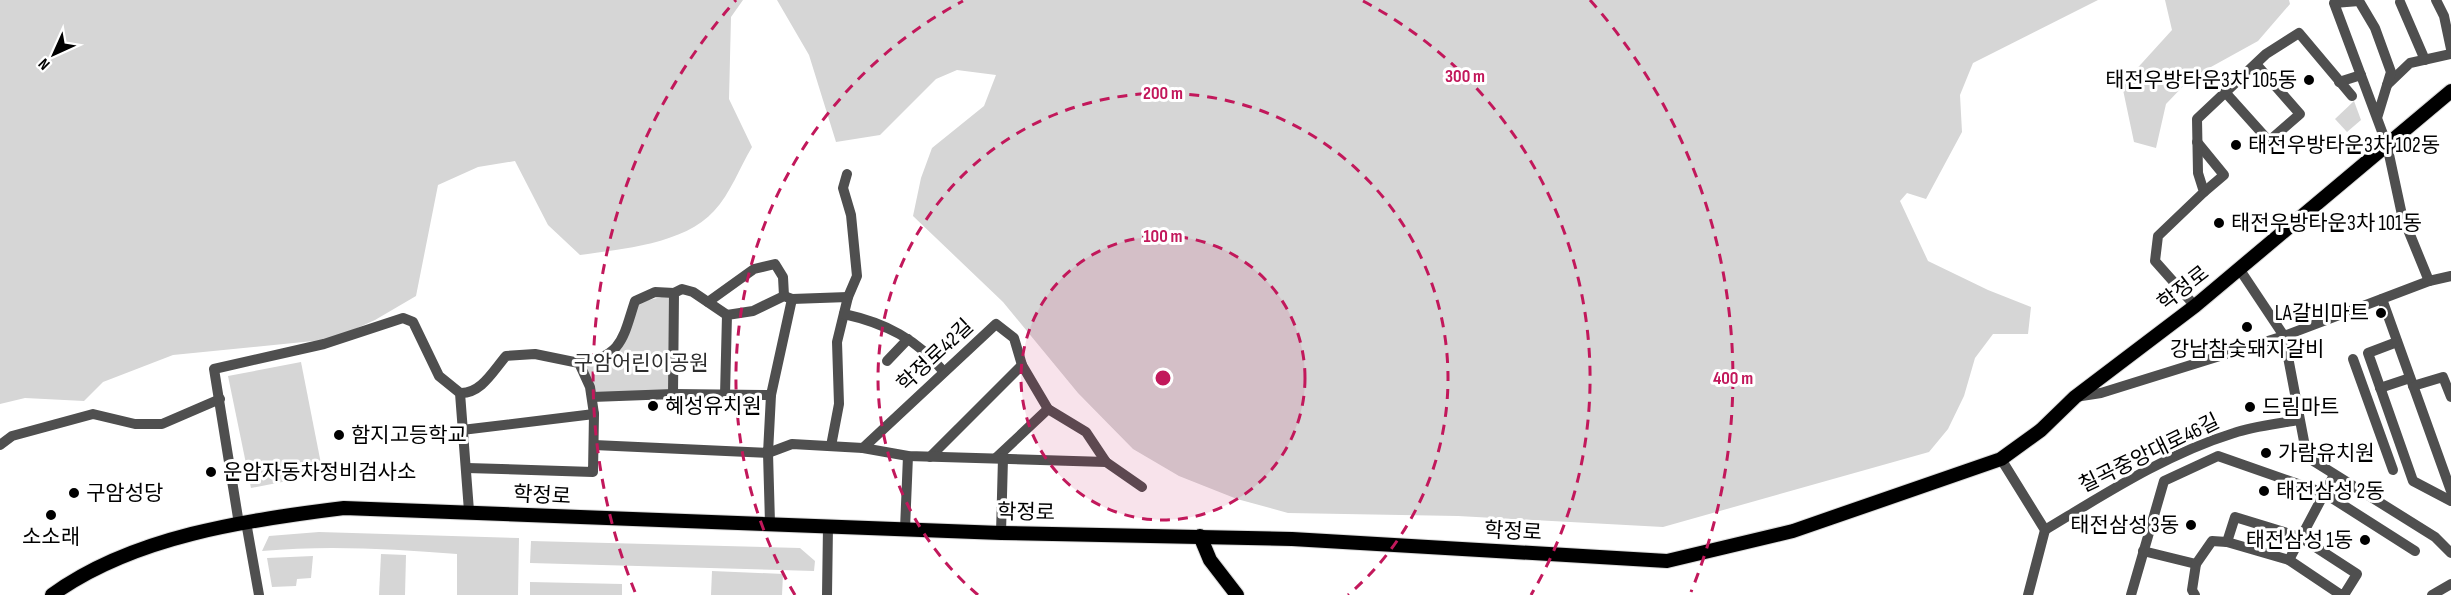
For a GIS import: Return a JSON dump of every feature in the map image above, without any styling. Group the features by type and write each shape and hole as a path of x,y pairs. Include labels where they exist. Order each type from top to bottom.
{"main road":[{"name":"학정로","path":"52,595 74,579 164,541 242,523 344,508 469,511 588,519 770,523 905,530 1292,539 1667,561 1793,531 2001,459 2041,430 2074,397 2240,270 2451,91"},
{"path":"1200,536 1210,560 1237,595"}],"street":[{"path":"2436,0 2444,16 2451,49"},
{"path":"2377,118 2391,72 2375,28 2359,1 2334,3 2377,118 2388,145 2402,215 2429,281"},
{"path":"2400,2 2425,60"},
{"path":"2204,192 2198,173 2197,118 2256,64 2299,33 2352,96"},
{"path":"2387,85 2410,63 2451,54"},
{"path":"2225,92 2270,141 2300,114 2256,64"},
{"path":"2339,82 2361,75"},
{"path":"2195,306 2155,261 2158,236 2224,174 2197,142"},
{"path":"831,446 838,404 837,342 848,297 857,276 851,215 843,188 847,174"},
{"path":"708,302 754,269 775,264 783,277 788,297 771,395 768,453 770,523"},
{"path":"2240,270 2284,336 2298,420 2307,457 2435,537 2451,553"},
{"path":"2074,397 2101,393 2284,336 2429,281 2451,276"},
{"path":"259,595 242,523 214,369 324,344 403,318 413,322 439,376 460,393 470,394 482,385 506,357 535,354 579,363 607,355 621,343 635,301 655,292 674,293 682,289 727,315 753,311 788,297 848,297"},
{"path":"673,394 674,293"},
{"path":"2382,299 2451,491"},
{"path":"843,314 877,322 908,339 932,357 944,372"},
{"path":"725,395 727,315"},
{"name":"학정로42길","path":"863,448 996,324 1014,338 1022,365 1047,409 1086,432 1106,462"},
{"path":"887,361 908,339"},
{"path":"2397,342 2368,353 2413,481 2451,501"},
{"path":"2353,359 2389,471 2407,464"},
{"path":"467,468 593,472 592,397 579,363"},
{"path":"930,457 1022,365"},
{"path":"2380,388 2443,377 2451,397"},
{"path":"460,393 469,511"},
{"path":"592,397 673,394 771,395"},
{"path":"0,445 12,436 93,414 135,424 162,424 220,399"},
{"path":"1001,533 999,458 1047,409"},
{"path":"462,430 594,414"},
{"name":"칠곡중앙대로46길","path":"2044,530 2126,481 2180,455 2235,432 2298,420"},
{"path":"594,445 768,453 792,444 863,448 908,456 1106,462 1142,487"},
{"path":"905,530 908,456"},
{"path":"2131,595 2164,481 2218,456 2324,493 2415,551"},
{"path":"2001,459 2044,530 2028,594"},
{"path":"2289,560 2334,475"},
{"path":"2195,595 2192,590 2196,564 2212,541 2227,542 2289,560 2342,595 2357,574 2300,537 2235,517 2227,542"},
{"path":"827,595 828,526"},
{"path":"2143,551 2196,564"},
{"path":"2432,595 2451,584"}],"green space":[{"path":"0,0 743,0 731,17 729,99 752,147 725,197 702,222 687,231 652,243 580,255 548,225 515,161 478,167 438,185 416,296 375,320 333,339 173,355 103,382 84,401 25,398 0,404"},
{"path":"777,0 2098,0 1973,63 1960,95 1962,132 1926,199 1907,193 1900,201 1928,261 1988,290 2031,307 2028,334 1993,334 1975,358 1964,396 1948,429 1929,452 1663,527 1458,516 1288,513 1237,499 1179,476 1133,449 1078,393 1003,302 913,216 921,178 932,148 984,106 996,75 957,70 936,79 880,135 836,142 809,55"},
{"path":"2165,0 2289,0 2290,4 2258,41 2191,78 2166,104 2156,148 2134,142 2122,85 2172,30"},
{"path":"2354,101 2361,120 2347,132 2335,119"},
{"name":"구암어린이공원","path":"670,295 670,391 596,393 583,364 607,355 636,303"},
{"path":"301,362 323,474 251,488 228,376"},
{"path":"319,532 519,538 518,595 457,595 457,554 336,548 262,551 269,536"},
{"path":"531,541 800,548 815,561 814,571 530,563"},
{"path":"381,554 406,555 405,595 379,595"},
{"path":"313,556 311,578 297,579 296,586 272,587 267,558"},
{"path":"712,571 783,574 782,595 711,595"},
{"path":"530,582 622,584 622,595 530,595"}],"place":[{"name":"태전우방타운3차 105동","path":"2309,80"},
{"name":"태전우방타운3차 102동","path":"2236,145"},
{"name":"태전우방타운3차 101동","path":"2219,223"},
{"name":"LA갈비마트","path":"2381,313"},
{"name":"강남참숯돼지갈비","path":"2247,327"},
{"name":"혜성유치원","path":"653,406"},
{"name":"드림마트","path":"2250,407"},
{"name":"함지고등학교","path":"339,435"},
{"name":"가람유치원","path":"2266,453"},
{"name":"운암자동차정비검사소","path":"211,472"},
{"name":"태전삼성 2동","path":"2264,491"},
{"name":"구암성당","path":"74,493"},
{"name":"소소래","path":"51,515"},
{"name":"태전삼성 3동","path":"2191,525"},
{"name":"태전삼성 1동","path":"2365,540"}]}
